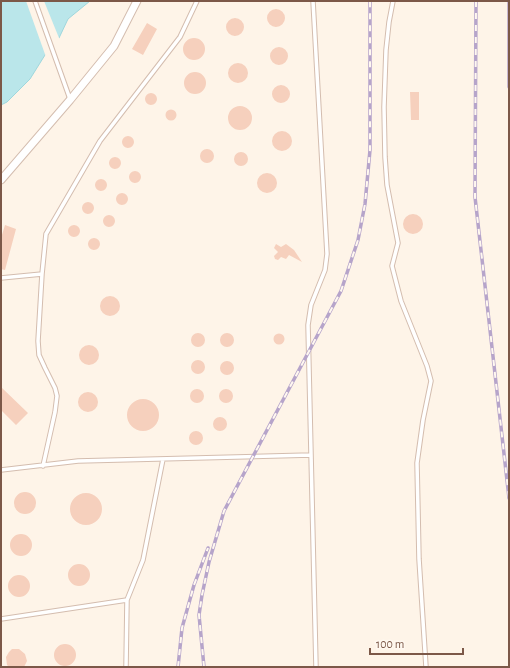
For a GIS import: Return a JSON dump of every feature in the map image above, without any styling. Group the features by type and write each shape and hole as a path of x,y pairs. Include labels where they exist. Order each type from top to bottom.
{"street":[{"path":"1,180 114,46 137,1"}],"lane":[{"path":"35,1 70,100"},
{"path":"43,466 57,396 55,388 39,355 38,341 46,234 100,140 180,37 197,1"},
{"path":"313,1 327,254 325,270 311,305 308,325 316,667"},
{"path":"393,1 386,50 384,107 387,184 398,243 392,266 402,301 427,366 431,381 423,420 417,463 419,559 426,667"},
{"path":"1,278 42,274"},
{"path":"1,470 78,461 311,455"},
{"path":"126,667 127,600 143,560 163,459"},
{"path":"1,619 127,600"}],"water":[{"path":"1,1 90,1 68,19 59,38 45,55 30,79 7,102 1,105"}],"pier":[{"path":"26,1 44,1 59,38 59,41 46,57"}],"building":[{"path":"276,9 282,12 285,18 282,24 276,27 270,24 267,18 270,12"},
{"path":"235,18 241,21 244,27 241,33 235,36 229,33 226,27 229,21"},
{"path":"147,23 157,29 143,55 132,49"},
{"path":"194,38 198,39 204,45 204,53 198,59 194,60 190,59 184,53 183,49 184,45 190,39"},
{"path":"279,47 285,50 288,56 285,62 279,65 273,62 270,56 273,50"},
{"path":"234,63 242,63 248,69 248,77 242,83 234,83 228,77 228,69"},
{"path":"195,72 199,73 205,79 205,87 199,93 195,94 191,93 185,87 184,83 185,79 191,73"},
{"path":"281,85 287,88 290,94 287,100 281,103 275,100 272,94 275,88"},
{"path":"410,92 419,92 419,120 411,120"},
{"path":"149,93 153,93 157,99 153,105 149,105 145,101 145,97"},
{"path":"240,106 248,110 252,118 248,126 240,130 232,126 228,118 232,110"},
{"path":"169,110 173,110 175,111 175,119 169,120 166,117 166,113"},
{"path":"282,131 289,134 292,141 289,148 282,151 275,148 272,141 275,134"},
{"path":"126,136 130,136 134,142 130,148 126,148 122,144 122,140"},
{"path":"207,149 212,151 214,156 212,161 207,163 202,161 200,156 202,151"},
{"path":"241,152 246,154 248,159 246,164 241,166 236,164 234,159 236,154"},
{"path":"113,157 117,157 121,163 117,169 113,169 109,165 109,161"},
{"path":"133,171 137,171 141,177 137,183 133,183 129,179 129,175"},
{"path":"267,173 274,176 277,183 274,190 267,193 260,190 257,183 260,176"},
{"path":"99,179 103,179 107,185 103,191 99,191 95,187 95,183"},
{"path":"120,193 124,193 128,199 124,205 120,205 116,201 116,197"},
{"path":"86,202 90,202 94,208 90,214 86,214 82,210 82,206"},
{"path":"413,214 420,217 423,224 420,231 413,234 406,231 403,224 406,217"},
{"path":"107,215 111,215 115,221 111,227 107,227 103,223 103,219"},
{"path":"5,225 16,229 5,270 1,269 1,238"},
{"path":"72,225 76,225 80,231 76,237 72,237 68,233 68,229"},
{"path":"92,238 96,238 100,244 96,250 92,250 88,246 88,242"},
{"path":"276,244 281,247 286,244 294,250 302,262 289,255 286,259 281,257 278,260 275,259 274,256 278,252 274,248"},
{"path":"110,296 117,299 120,306 117,313 110,316 103,313 100,306 103,299"},
{"path":"195,333 201,333 205,337 205,343 201,347 195,347 191,343 191,337"},
{"path":"224,333 230,333 234,337 234,343 230,347 224,347 220,343 220,337"},
{"path":"279,333 283,335 285,339 283,343 279,345 275,343 273,339 275,335"},
{"path":"89,345 96,348 99,355 96,362 89,365 82,362 79,355 82,348"},
{"path":"195,360 201,360 205,364 205,370 201,374 195,374 191,370 191,364"},
{"path":"224,361 230,361 234,365 234,371 230,375 224,375 220,371 220,365"},
{"path":"1,387 28,413 16,425 1,410"},
{"path":"194,389 200,389 204,393 204,399 200,403 194,403 190,399 190,393"},
{"path":"223,389 229,389 233,393 233,399 229,403 223,403 219,399 219,393"},
{"path":"88,392 95,395 98,402 95,409 88,412 81,409 78,402 81,395"},
{"path":"140,399 146,399 156,406 159,415 158,421 152,428 146,431 140,431 130,424 127,418 127,412 134,402"},
{"path":"217,417 223,417 227,421 227,427 223,431 217,431 213,427 213,421"},
{"path":"193,431 199,431 203,435 203,441 199,445 193,445 189,441 189,435"},
{"path":"25,492 29,493 35,499 35,507 29,513 25,514 21,513 15,507 14,503 15,499 21,493"},
{"path":"83,493 89,493 99,500 102,509 101,515 95,522 89,525 83,525 73,518 70,512 70,506 77,496"},
{"path":"21,534 25,535 31,541 31,549 25,555 21,556 17,555 11,549 10,545 11,541 17,535"},
{"path":"79,564 83,565 89,571 89,579 83,585 79,586 75,585 69,579 68,575 69,571 75,565"},
{"path":"19,575 23,576 29,582 29,590 23,596 19,597 15,596 9,590 8,586 9,582 15,576"},
{"path":"65,644 69,645 75,651 75,659 69,665 65,666 61,665 55,659 54,655 55,651 61,645"},
{"path":"12,649 19,649 25,654 27,661 24,667 9,667 7,665 6,657"}],"railway":[{"path":"204,667 199,615 209,562 224,511 341,291 358,240 365,204 370,150 370,1"},
{"path":"476,1 475,197 509,498"},
{"path":"509,1 509,87"},
{"path":"178,667 182,628 194,585 208,548"}]}
